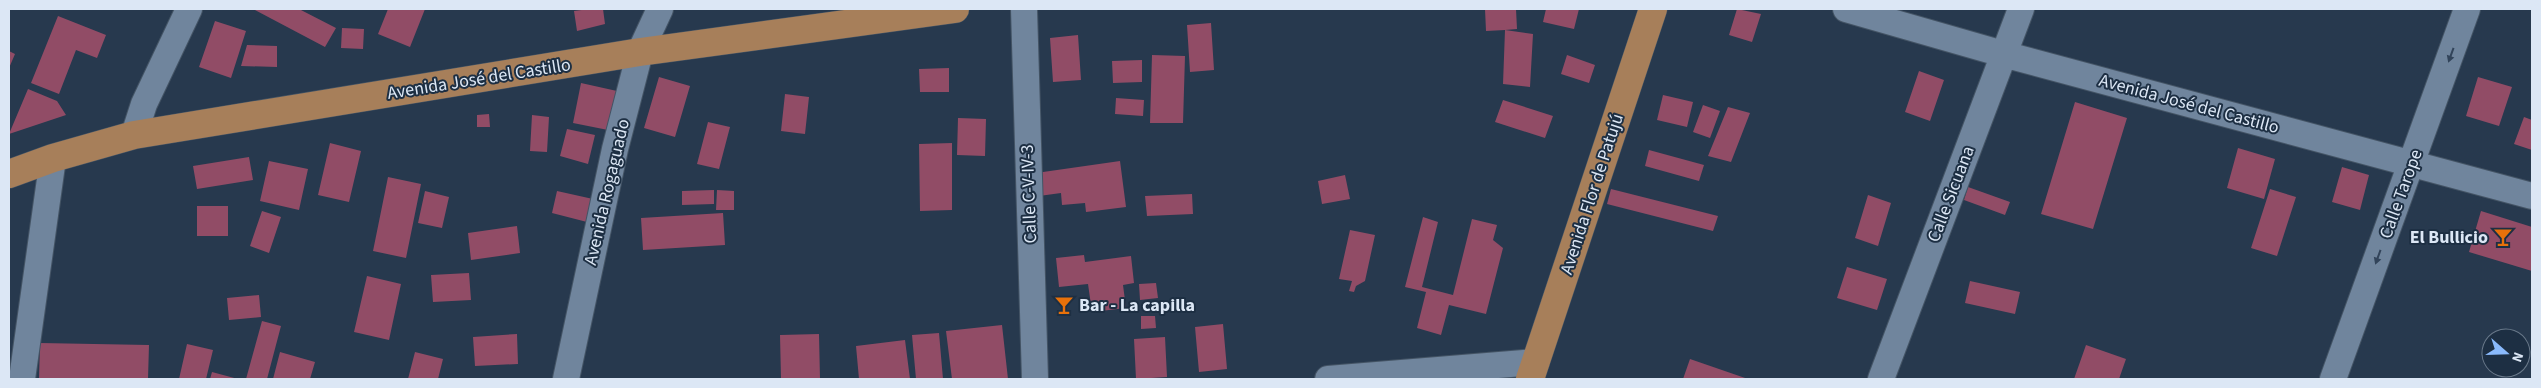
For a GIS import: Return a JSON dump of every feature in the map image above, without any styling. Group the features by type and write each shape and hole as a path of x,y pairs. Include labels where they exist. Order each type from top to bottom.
{"main road":[{"name":"Avenida José del Castillo","path":"9,174 54,158 134,135 640,52 955,9"},
{"name":"Avenida Flor de Patujú","path":"1533,371 1654,9"}],"street":[{"path":"134,135 144,104 188,9"},
{"name":"Avenida Rogaguado","path":"566,379 614,149 640,52 660,9"},
{"name":"Calle C-V-IV-3","path":"1024,9 1035,379"},
{"name":"Avenida José del Castillo","path":"1846,9 2003,54 2532,196"},
{"name":"Calle Sicuana","path":"1881,379 2021,9"},
{"name":"Calle Tarope","path":"2333,379 2468,9"},
{"path":"22,379 54,158"},
{"path":"1328,379 1533,371"}],"building":[{"path":"253,9 299,9 336,28 325,47"},
{"path":"388,9 425,9 410,47 378,34"},
{"path":"603,9 605,24 577,31 574,11"},
{"path":"1485,9 1516,9 1517,29 1486,31"},
{"path":"1546,9 1579,9 1574,29 1543,22"},
{"path":"1737,9 1761,14 1752,42 1729,35"},
{"path":"58,16 106,35 97,58 76,50 59,94 31,83"},
{"path":"215,21 246,31 231,78 199,67"},
{"path":"1211,23 1214,70 1190,72 1187,25"},
{"path":"342,28 364,29 363,49 341,48"},
{"path":"1505,30 1533,34 1530,87 1503,84"},
{"path":"1078,35 1081,80 1053,82 1050,38"},
{"path":"247,45 277,46 277,67 241,66"},
{"path":"9,51 15,54 9,68"},
{"path":"1152,55 1185,56 1183,123 1150,123"},
{"path":"1567,55 1595,65 1589,83 1561,74"},
{"path":"1142,60 1142,82 1113,83 1112,61"},
{"path":"949,68 949,92 920,92 919,69"},
{"path":"1919,71 1944,80 1930,121 1905,112"},
{"path":"659,77 690,86 675,137 644,128"},
{"path":"2478,77 2512,87 2499,126 2466,116"},
{"path":"581,83 617,91 608,130 573,123"},
{"path":"28,89 57,101 66,115 9,134"},
{"path":"785,94 809,97 805,134 781,131"},
{"path":"1663,95 1693,102 1687,127 1657,120"},
{"path":"1116,98 1144,100 1143,116 1115,114"},
{"path":"1503,100 1553,116 1545,138 1495,122"},
{"path":"2075,102 2127,118 2093,229 2041,214"},
{"path":"1703,105 1720,111 1710,138 1693,132"},
{"path":"1728,107 1750,113 1731,162 1708,156"},
{"path":"489,114 490,127 477,127 477,115"},
{"path":"532,115 549,117 547,152 530,151"},
{"path":"2524,117 2532,120 2532,150 2514,144"},
{"path":"958,118 986,119 985,156 957,155"},
{"path":"708,122 730,127 719,169 697,164"},
{"path":"567,129 595,135 588,164 560,156"},
{"path":"330,143 361,151 349,202 318,195"},
{"path":"952,143 952,210 920,211 919,144"},
{"path":"2238,148 2275,159 2264,199 2227,188"},
{"path":"1649,150 1704,165 1699,181 1645,166"},
{"path":"249,157 253,180 197,189 193,166"},
{"path":"269,161 308,169 299,210 260,201"},
{"path":"1120,161 1126,207 1086,212 1085,203 1062,205 1061,193 1039,196 1036,173"},
{"path":"2342,167 2369,175 2360,210 2332,202"},
{"path":"1345,175 1350,199 1322,204 1318,181"},
{"path":"388,177 421,184 406,258 373,251"},
{"path":"1968,187 2010,202 2005,215 1964,200"},
{"path":"1611,189 1718,216 1713,231 1607,204"},
{"path":"2270,189 2296,197 2277,256 2251,248"},
{"path":"714,190 714,204 682,205 682,191"},
{"path":"717,190 734,191 734,210 716,210"},
{"path":"425,191 449,197 442,228 418,223"},
{"path":"557,191 593,199 587,222 552,213"},
{"path":"1192,194 1193,214 1147,216 1145,196"},
{"path":"1868,195 1891,203 1878,246 1855,238"},
{"path":"197,206 228,206 228,236 197,236"},
{"path":"262,211 281,217 269,253 250,246"},
{"path":"2481,211 2532,227 2532,271 2469,252"},
{"path":"723,213 725,245 643,250 641,218"},
{"path":"1423,217 1438,222 1422,287 1453,295 1472,219 1497,225 1493,240 1503,248 1486,314 1449,305 1441,335 1417,328 1426,292 1405,287"},
{"path":"517,226 520,253 471,260 468,233"},
{"path":"1350,230 1375,235 1365,281 1356,286 1354,292 1349,291 1352,281 1339,279"},
{"path":"1084,255 1085,262 1131,256 1134,283 1123,285 1126,308 1092,312 1088,284 1059,287 1056,258"},
{"path":"1847,267 1887,279 1877,310 1837,298"},
{"path":"469,273 471,300 433,302 431,275"},
{"path":"367,276 401,284 389,340 354,332"},
{"path":"1970,281 2020,292 2015,314 1965,303"},
{"path":"1156,283 1158,298 1140,300 1139,284"},
{"path":"259,295 261,317 229,320 227,298"},
{"path":"1141,316 1155,316 1156,328 1141,329"},
{"path":"262,321 281,326 267,379 246,379"},
{"path":"1223,324 1227,369 1199,372 1195,327"},
{"path":"1002,325 1008,379 952,379 946,331"},
{"path":"939,333 943,379 916,379 912,335"},
{"path":"517,334 518,364 475,366 473,337"},
{"path":"819,334 820,379 781,379 780,335"},
{"path":"1165,337 1167,377 1136,379 1134,339"},
{"path":"905,340 910,379 859,379 856,346"},
{"path":"40,343 149,345 148,379 39,379"},
{"path":"187,344 213,350 206,379 179,379"},
{"path":"2086,345 2126,359 2119,379 2074,379"},
{"path":"280,352 315,362 310,379 273,379"},
{"path":"415,352 443,359 438,379 408,379"},
{"path":"1690,359 1748,379 1683,379"},
{"path":"212,372 238,379 210,379"}],"place":[{"name":"El Bullicio","path":"2503,237"},
{"name":"Bar - La capilla","path":"1064,305"}]}
